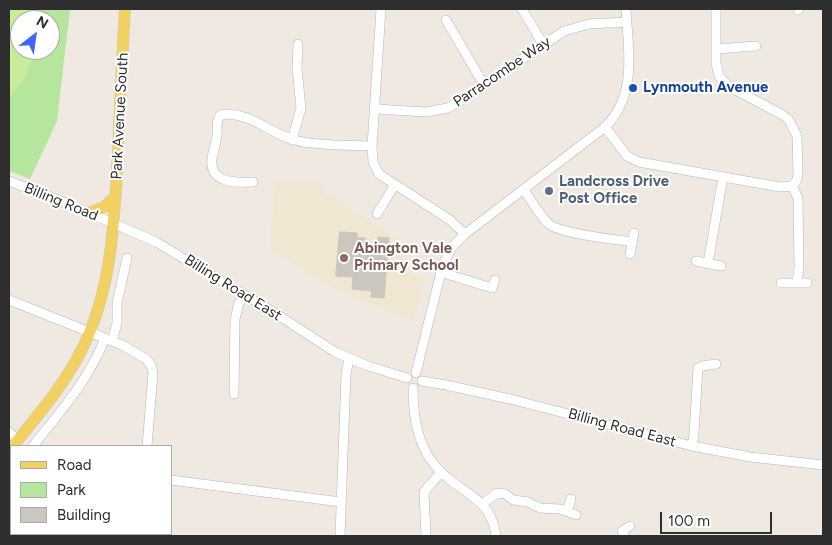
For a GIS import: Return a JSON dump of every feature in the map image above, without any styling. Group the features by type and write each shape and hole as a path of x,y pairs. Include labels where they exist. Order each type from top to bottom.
{"main road":[{"name":"Park Avenue South","path":"14,445 61,386 81,351 90,332 107,280 116,196 125,9"},
{"path":"88,212 104,206 116,196"}],"street":[{"path":"381,9 372,162 376,171 383,178 450,220 465,234"},
{"path":"522,9 543,44"},
{"path":"416,373 440,272 452,247 465,234 605,127 621,106 630,71 626,9"},
{"path":"605,127 627,156 639,162 780,187 792,186 797,180 797,136 793,127 781,114 728,86 723,81 718,70 716,9"},
{"path":"446,20 484,85"},
{"name":"Parracombe Way","path":"375,109 426,112 442,110 460,102 557,35 572,28 589,24 627,22"},
{"path":"292,140 301,108 297,68 298,44"},
{"path":"716,49 756,46"},
{"path":"252,182 230,182 223,180 214,171 212,159 217,136 218,117 222,114 248,117 292,140 372,146"},
{"path":"708,263 723,177"},
{"name":"Billing Road","path":"9,181 114,223"},
{"path":"377,214 394,186"},
{"path":"792,186 798,198 799,269 797,282"},
{"path":"524,190 553,227 567,231 633,238 630,254"},
{"name":"Billing Road East","path":"114,223 163,246 244,294 322,345 349,359 407,378"},
{"path":"34,445 76,393 117,323 117,303 127,258"},
{"path":"696,261 721,266"},
{"path":"440,272 492,287"},
{"path":"781,283 807,283"},
{"path":"234,394 235,319 239,303 244,294"},
{"path":"9,300 108,339 141,355 151,365 153,373 147,445"},
{"path":"340,536 346,374 349,359"},
{"path":"692,446 698,368 716,364"},
{"path":"413,388 407,383 407,378 412,373 416,373"},
{"path":"413,388 417,388 422,381 416,373"},
{"name":"Billing Road East","path":"422,381 514,400 692,446 750,457 823,465"},
{"path":"413,388 415,417 420,441 430,460 441,472 482,504 490,514 496,536"},
{"path":"9,432 14,445"},
{"path":"426,536 424,492 441,472"},
{"path":"172,480 341,502"},
{"path":"482,504 497,494 505,494 513,500 528,502 540,508 576,514"},
{"path":"567,511 571,499"},
{"path":"625,536 622,531 630,526"}],"shaded area":[{"name":"Abington Vale Primary School","path":"275,181 322,182 322,191 405,244 401,268 425,280 413,319 344,294 270,249"}],"green space":[{"path":"9,9 70,9 57,121 30,179 9,171"},
{"path":"9,9 33,9 10,10 10,60 31,60 25,78 9,97"}],"building":[{"path":"340,232 357,233 357,238 365,238 364,246 377,247 378,237 389,238 384,298 371,297 372,291 352,289 353,277 336,276"}],"place":[{"name":"Lynmouth Avenue","path":"633,88"},
{"name":"Landcross Drive Post Office","path":"549,191"},
{"name":"Abington Vale Primary School","path":"344,258"}]}
